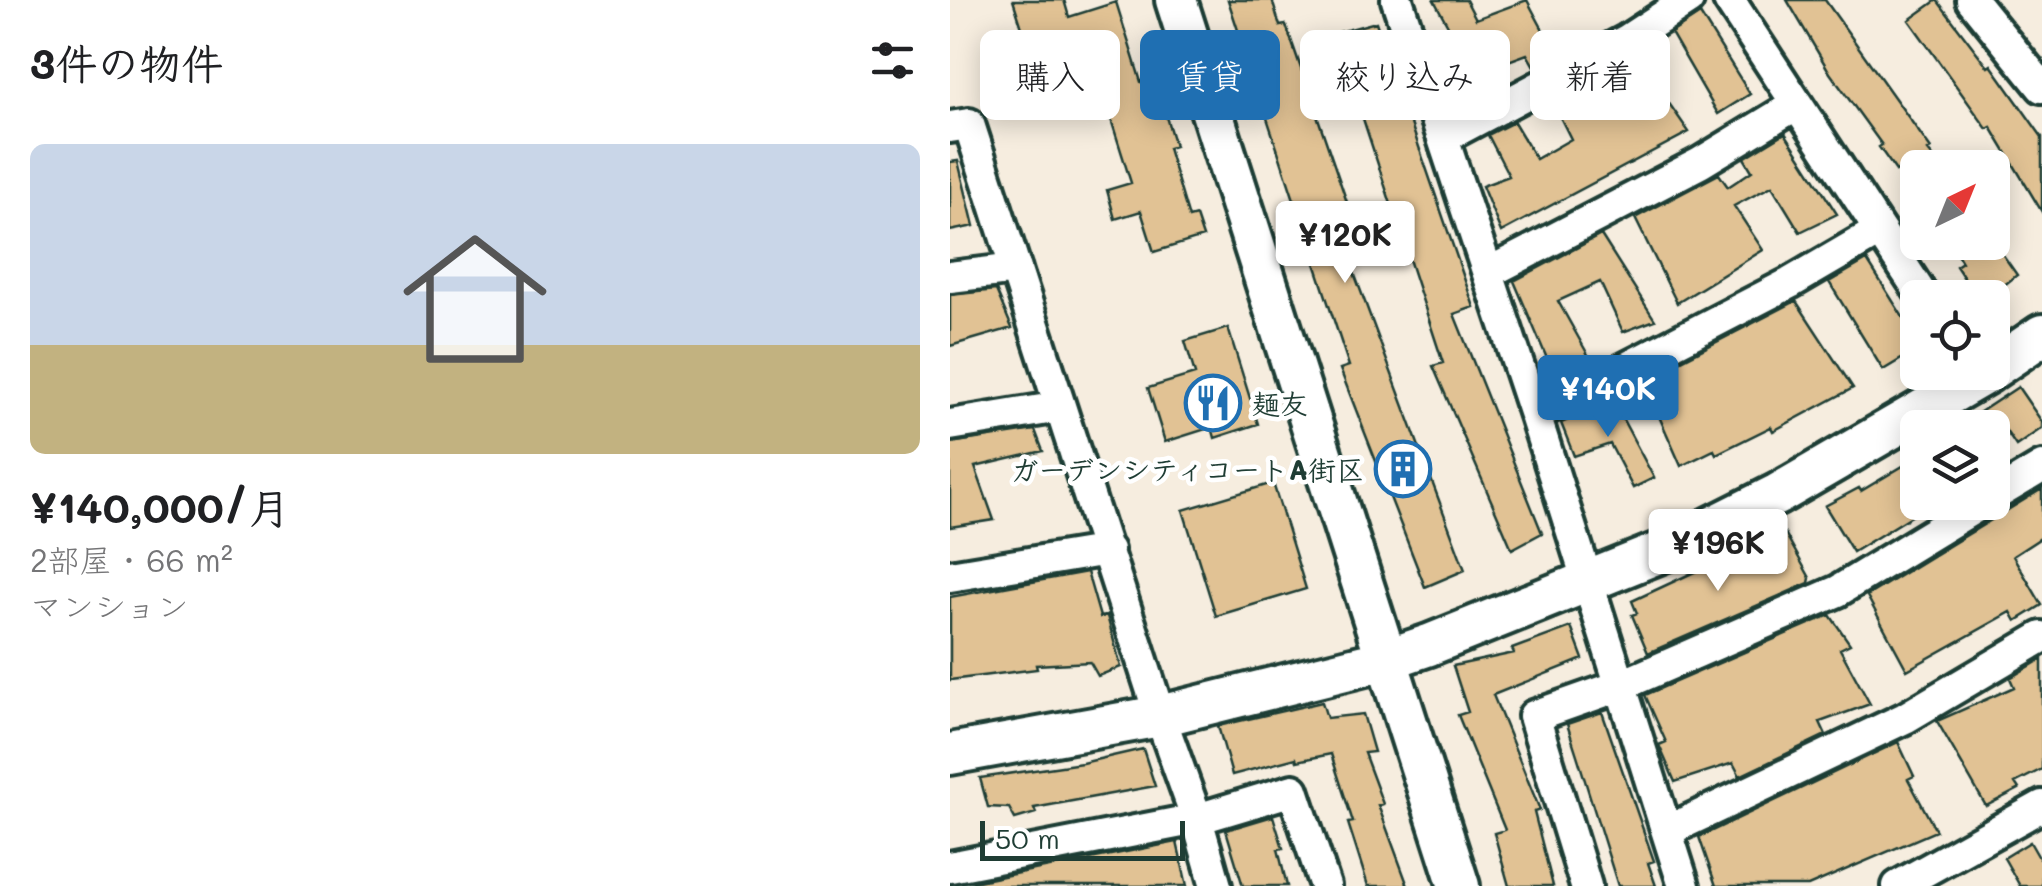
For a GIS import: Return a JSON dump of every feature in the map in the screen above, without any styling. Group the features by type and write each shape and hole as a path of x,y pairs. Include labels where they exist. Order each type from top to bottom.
{"street":[{"path":"1176,0 1458,886"},
{"path":"1397,0 1535,415 1684,886"},
{"path":"1444,138 1627,40 1688,0"},
{"path":"1729,0 1912,280"},
{"path":"1972,0 2042,86"},
{"path":"1488,273 1700,163 1797,104"},
{"path":"950,127 969,124 1160,716 1198,818 1216,886"},
{"path":"1535,415 1790,283 1879,231"},
{"path":"950,277 1016,269"},
{"path":"2010,355 2042,334"},
{"path":"950,754 1160,716 1385,660 1672,547 1778,494 1954,390"},
{"path":"950,425 1060,407"},
{"path":"2010,486 2042,467"},
{"path":"1586,886 1534,716 1622,685 1838,590 1954,520"},
{"path":"950,576 1108,550"},
{"path":"1667,831 1904,718 2042,637"},
{"path":"950,867 1198,818 1293,790 1325,886"},
{"path":"1898,886 2042,806"}],"building":[{"path":"1013,0 1064,0 1069,17 1116,2 1140,79 1140,120 1167,120 1175,146 1168,148 1189,218 1196,216 1203,237 1154,252 1141,211 1115,219 1107,190 1131,183 1111,120 1120,120 1120,30 1023,30"},
{"path":"1228,0 1272,0 1280,26 1286,25 1300,66 1300,120 1319,120 1360,240 1344,246 1465,570 1425,587 1340,369 1349,366 1268,120 1280,120 1280,30 1238,30"},
{"path":"1434,0 1466,0 1476,19 1527,0 1543,30 1530,30 1530,59 1527,54 1510,60 1510,30 1450,30"},
{"path":"1787,0 1825,0 1931,149 1900,150 1900,169 1896,171"},
{"path":"1937,0 1988,67 1991,65 2042,137 2042,212 2010,159 2010,150 2005,150 1991,127 1987,129 1909,20"},
{"path":"1700,14 1750,94 1718,114 1671,33"},
{"path":"1376,22 1379,30 1346,30"},
{"path":"1670,105 1689,132 1501,232 1482,186 1509,176 1488,135 1514,122 1536,159 1571,139 1562,120 1670,120"},
{"path":"1363,120 1410,120 1474,307 1454,314 1542,533 1512,549 1433,366 1443,363"},
{"path":"1785,133 1837,214 1800,232 1772,186 1734,206 1763,250 1677,303 1635,218 1719,174 1728,187 1752,171 1744,158"},
{"path":"958,161 974,226 950,231 950,162"},
{"path":"1601,235 1655,320 1623,332 1600,282 1558,301 1591,360 1554,375 1514,281"},
{"path":"1867,260 1900,312 1900,360 1883,370 1829,282"},
{"path":"2007,260 2017,275 2010,281 1965,280 1956,266 1962,262"},
{"path":"996,290 1012,328 950,346 950,295"},
{"path":"1796,301 1853,388 1773,431 1771,427 1681,466 1643,380"},
{"path":"1228,328 1258,424 1215,438 1212,427 1165,442 1148,388 1195,374 1185,341"},
{"path":"2018,387 2042,422 2042,428 2016,446 2010,437 2010,410 1983,410"},
{"path":"1613,401 1654,478 1633,488 1610,444 1574,456 1561,423"},
{"path":"1035,430 1043,451 975,467 994,520 950,527 950,443"},
{"path":"1900,468 1900,520 1905,520 1853,552 1825,506 1859,488 1861,491"},
{"path":"1273,483 1306,589 1216,616 1183,510"},
{"path":"2042,489 2042,537 2013,556 2042,605 2016,621 2011,612 1907,670 1867,596 1991,520 2010,520 2010,509"},
{"path":"1785,533 1810,578 1809,583 1648,653 1632,615 1637,613 1632,601 1718,561 1722,569"},
{"path":"1087,572 1100,617 1107,616 1121,667 1098,676 1090,662 1036,665 1037,669 950,680 950,597"},
{"path":"1830,615 1850,644 1840,649 1870,704 1820,722 1826,735 1740,776 1733,763 1675,782 1659,745 1666,742 1645,695"},
{"path":"1571,627 1583,659 1493,695 1540,810 1534,812 1553,886 1509,886 1494,833 1505,830 1458,715 1468,712 1453,666 1514,653 1512,649"},
{"path":"2042,659 2042,769 2015,783 2019,789 1986,806 1937,721 2014,687 2010,678"},
{"path":"1322,702 1327,718 1363,714 1374,752 1364,753 1383,804 1378,805 1408,886 1368,886 1331,754 1297,761 1296,758 1232,775 1218,726"},
{"path":"1602,712 1654,861 1648,863 1656,886 1618,886 1567,724"},
{"path":"1898,742 1914,776 1908,779 1936,831 1808,886 1716,886 1699,837"},
{"path":"1143,749 1155,786 1034,808 1036,813 1015,819 1009,808 988,807 980,778 1082,763"},
{"path":"1273,816 1283,848 1278,849 1287,886 1243,886 1226,830"},
{"path":"1177,842 1187,886 974,886 973,882"},
{"path":"2030,842 2042,863 2042,886 2020,886 2004,858"}],"place":[{"name":"麺友","path":"1213,403"},
{"name":"ガーデンシティコートA街区","path":"1403,469"}]}
